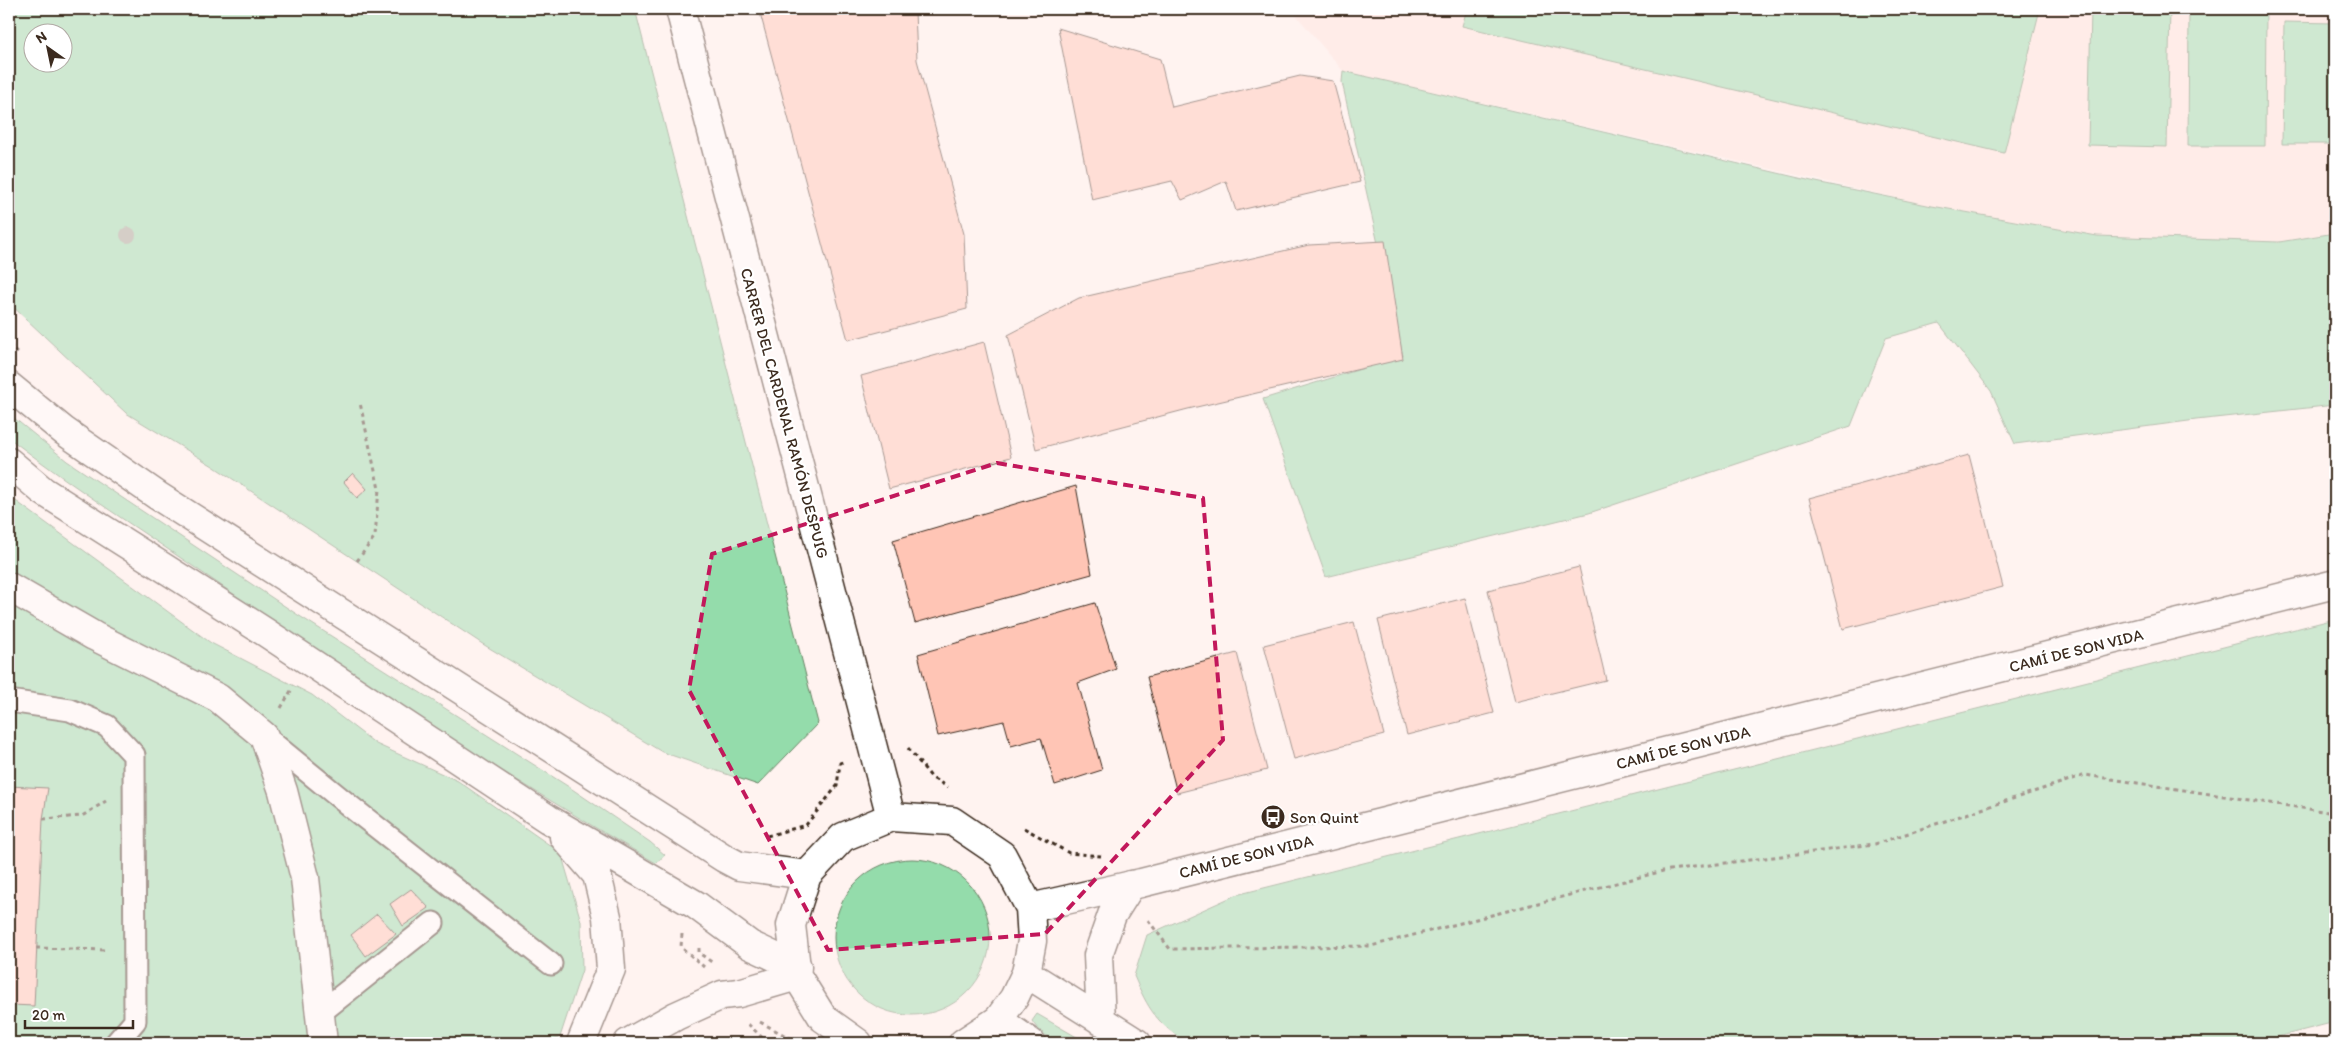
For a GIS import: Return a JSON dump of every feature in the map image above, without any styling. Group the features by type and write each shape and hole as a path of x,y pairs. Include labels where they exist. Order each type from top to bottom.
{"street":[{"name":"CARRER DEL CARDENAL RAMÓN DESPUIG","path":"680,9 891,817"},
{"path":"9,386 64,431 158,496 724,858 738,866 807,875"},
{"path":"9,462 44,491 265,632 548,819 696,906 750,945 797,972"},
{"path":"9,487 44,491"},
{"name":"CAMÍ DE SON VIDA","path":"1030,908 1131,885 2335,584"},
{"path":"9,587 94,636 218,698 264,736 283,791 305,878 323,1043"},
{"path":"858,1043 823,1018 797,972 791,925 807,875 843,837 891,817 952,821 1002,855 1030,908 1032,941 1026,973 1014,998 998,1020 963,1043"},
{"path":"548,819 597,875 607,917 611,969 581,1043"},
{"path":"1101,1020 1098,955 1112,915 1131,885"},
{"path":"628,1043 676,1016 722,995 797,972"},
{"path":"1026,973 1137,1043"},
{"path":"998,1020 1031,1043"}],"lane":[{"path":"9,701 70,710 108,726 134,755 135,1021 116,1043"},
{"path":"264,736 551,964"},
{"path":"320,1013 433,923"}],"path":[{"path":"357,561 375,536 379,489 360,403"},
{"path":"1146,918 1170,949 1371,946 1663,871 1875,844 2084,775 2335,813"},
{"path":"43,819 82,816 103,802 134,792"},
{"path":"36,948 135,950"}],"highlighted area":[{"path":"997,463 1203,498 1223,740 1045,934 828,950 689,690 712,554"}],"shaded area":[{"path":"1291,9 2335,9 2335,233 2279,242 2097,236 1932,206 1343,71"}],"green space":[{"path":"9,9 635,9 818,723 758,785 662,752 481,643 213,466 126,413 9,303"},
{"path":"1467,9 2040,9 2004,153 1462,26"},
{"path":"2091,9 2170,9 2167,147 2088,145"},
{"path":"2189,9 2266,9 2265,146 2188,146"},
{"path":"2284,22 2335,23 2335,144 2282,144"},
{"path":"1343,71 1816,182 1932,206 2097,236 2279,242 2335,233 2335,405 2196,420 2015,444 1991,391 1939,323 1886,338 1851,426 1589,513 1326,577 1263,399 1403,356 1342,82"},
{"path":"9,414 67,461 298,615 569,787 650,842 665,855 656,863 599,830 487,761 322,654 85,493 9,438"},
{"path":"9,496 211,643 312,695 376,744 458,781 561,853 581,921 582,970 560,1037 548,1043 9,1043"},
{"path":"2335,619 2335,1022 2254,1043 1188,1043 1168,1029 1155,1015 1144,998 1134,976 1147,935 1236,895"},
{"path":"912,859 942,865 955,872 967,882 977,894 984,907 990,937 984,967 977,980 967,992 955,1002 942,1009 912,1015 882,1009 869,1002 857,992 847,980 840,967 834,937 840,907 847,894 857,882 869,872 882,865"},
{"path":"1037,1014 1087,1043 1063,1042 1049,1038 1032,1021"}],"building":[{"path":"759,9 906,9 915,11 917,60 964,234 967,309 848,340"},
{"path":"1058,28 1160,59 1172,107 1300,76 1333,81 1360,182 1236,211 1226,181 1182,200 1172,181 1092,200"},
{"path":"1385,241 1403,359 1188,409 1036,449 1008,335 1079,298 1309,245"},
{"path":"984,342 1011,457 889,489 861,376"},
{"path":"1969,455 2003,587 1843,629 1809,498"},
{"path":"353,473 367,489 357,498 344,482"},
{"path":"1076,486 1092,574 915,623 893,540"},
{"path":"1579,567 1606,680 1515,702 1488,590"},
{"path":"1465,598 1494,713 1407,735 1378,620"},
{"path":"1095,603 1116,669 1078,683 1102,770 1055,785 1041,738 1011,746 1004,721 938,736 918,654"},
{"path":"1354,622 1384,735 1294,759 1264,645"},
{"path":"1237,653 1267,770 1177,793 1147,677"},
{"path":"9,786 48,788 43,819 34,1006 12,1005 9,1043"},
{"path":"411,889 429,908 403,926 390,904"},
{"path":"377,914 396,934 366,956 351,935"}],"place":[{"name":"Son Quint","path":"1273,817"}]}
